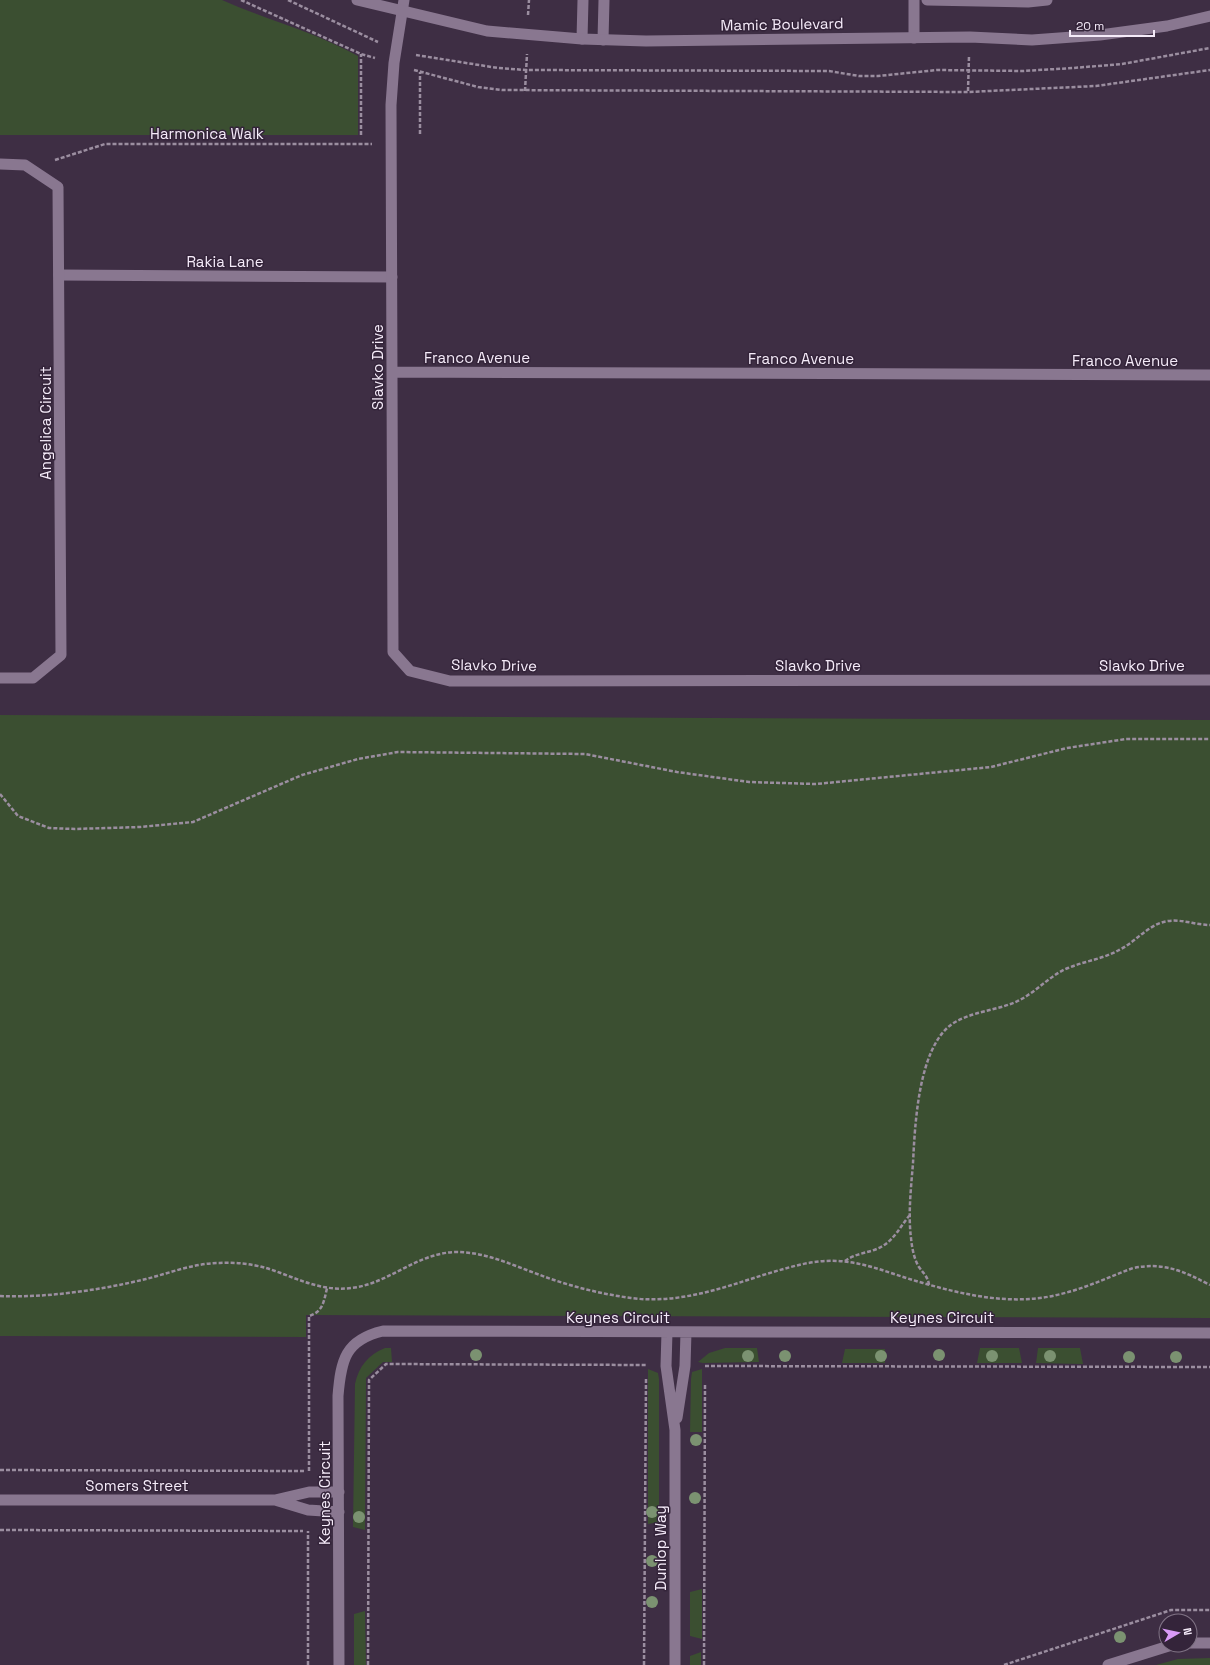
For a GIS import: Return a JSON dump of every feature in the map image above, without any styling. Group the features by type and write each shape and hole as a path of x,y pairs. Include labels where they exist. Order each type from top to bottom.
{"street":[{"name":"Mamic Boulevard","path":"357,0 487,31 603,40 970,37 1032,40 1100,35 1167,26 1210,16"},
{"name":"Slavko Drive","path":"404,0 401,11 397,50 394,63 391,144 393,652 410,671 450,681 1210,680"},
{"path":"582,39 584,0"},
{"path":"603,40 604,0"},
{"path":"914,0 914,38"},
{"path":"927,0 1028,2 1047,0"},
{"path":"0,164 25,164"},
{"name":"Angelica Circuit","path":"0,678 33,678 61,655 58,187 25,164"},
{"name":"Rakia Lane","path":"59,275 392,278"},
{"name":"Franco Avenue","path":"392,372 1210,375"},
{"name":"Keynes Circuit","path":"339,1665 340,1373 344,1358 351,1346 362,1338 383,1331 1210,1333"},
{"name":"Dunlop Way","path":"667,1332 666,1366 675,1430 675,1665"},
{"name":"Dunlop Way","path":"675,1430 685,1366 686,1332"},
{"name":"Somers Street","path":"0,1500 275,1500 309,1492 339,1492"},
{"name":"Somers Street","path":"275,1500 308,1510 339,1512"},
{"path":"1198,1643 1210,1643"},
{"path":"1108,1665 1158,1649"}],"path":[{"path":"241,0 362,54 420,72 478,87 502,90 968,92 1096,86 1210,70"},
{"path":"288,0 405,53 498,68 526,70 829,71 859,76 878,76 937,70 1023,71 1101,66 1170,57 1210,48"},
{"path":"360,135 362,54"},
{"path":"420,72 420,134"},
{"name":"Harmonica Walk","path":"25,164 60,159 105,144 391,144"},
{"path":"0,794 18,816 49,828 75,829 140,827 193,822 302,775 358,759 398,752 585,754 677,772 749,782 816,784 991,767 1067,748 1126,739 1210,739"},
{"path":"929,1285 928,1280 915,1259 912,1249 910,1215 916,1117 924,1073 935,1045 952,1025 964,1018 1022,1000 1057,974 1068,968 1108,956 1121,950 1144,932 1160,923 1169,921 1210,924"},
{"path":"845,1262 851,1257 882,1247 891,1240 910,1215"},
{"path":"0,1296 25,1296 94,1289 146,1279 195,1266 220,1262 254,1265 301,1282 327,1288 349,1289 380,1281 418,1260 455,1252 487,1256 557,1281 582,1288 633,1298 652,1299 698,1294 808,1263 845,1262 880,1269 929,1285 986,1298 1029,1300 1063,1294 1133,1268 1157,1266 1185,1272 1210,1285"},
{"path":"0,1470 309,1471 309,1316 320,1310 324,1304 327,1288"},
{"path":"368,1665 369,1380 386,1364 666,1366"},
{"path":"685,1366 1210,1367"},
{"path":"705,1366 705,1374"},
{"path":"644,1665 646,1373"},
{"path":"704,1665 705,1382"},
{"path":"0,1530 309,1531 308,1665"},
{"path":"1004,1665 1171,1610 1210,1610"}],"green space":[{"path":"0,0 222,0 325,40 358,56 358,135 0,135"},
{"path":"0,715 1210,720 1210,1318 306,1315 306,1337 0,1336"},
{"path":"385,1348 391,1348 392,1362 383,1362 366,1378 365,1530 353,1527 355,1384 359,1372 365,1362 374,1354"},
{"path":"725,1348 757,1348 759,1362 698,1362 709,1353"},
{"path":"980,1348 1019,1348 1022,1363 977,1363"},
{"path":"1038,1348 1080,1348 1083,1364 1036,1363"},
{"path":"845,1349 885,1349 885,1363 842,1363"},
{"path":"648,1369 658,1373 659,1379 659,1522 648,1524"},
{"path":"702,1369 702,1432 690,1432 692,1372"},
{"path":"702,1589 702,1639 690,1636 690,1592"},
{"path":"365,1611 366,1665 354,1665 354,1614"},
{"path":"701,1652 701,1665 690,1665 690,1656"},
{"path":"1210,1658 1210,1665 1156,1665 1178,1659"}]}
